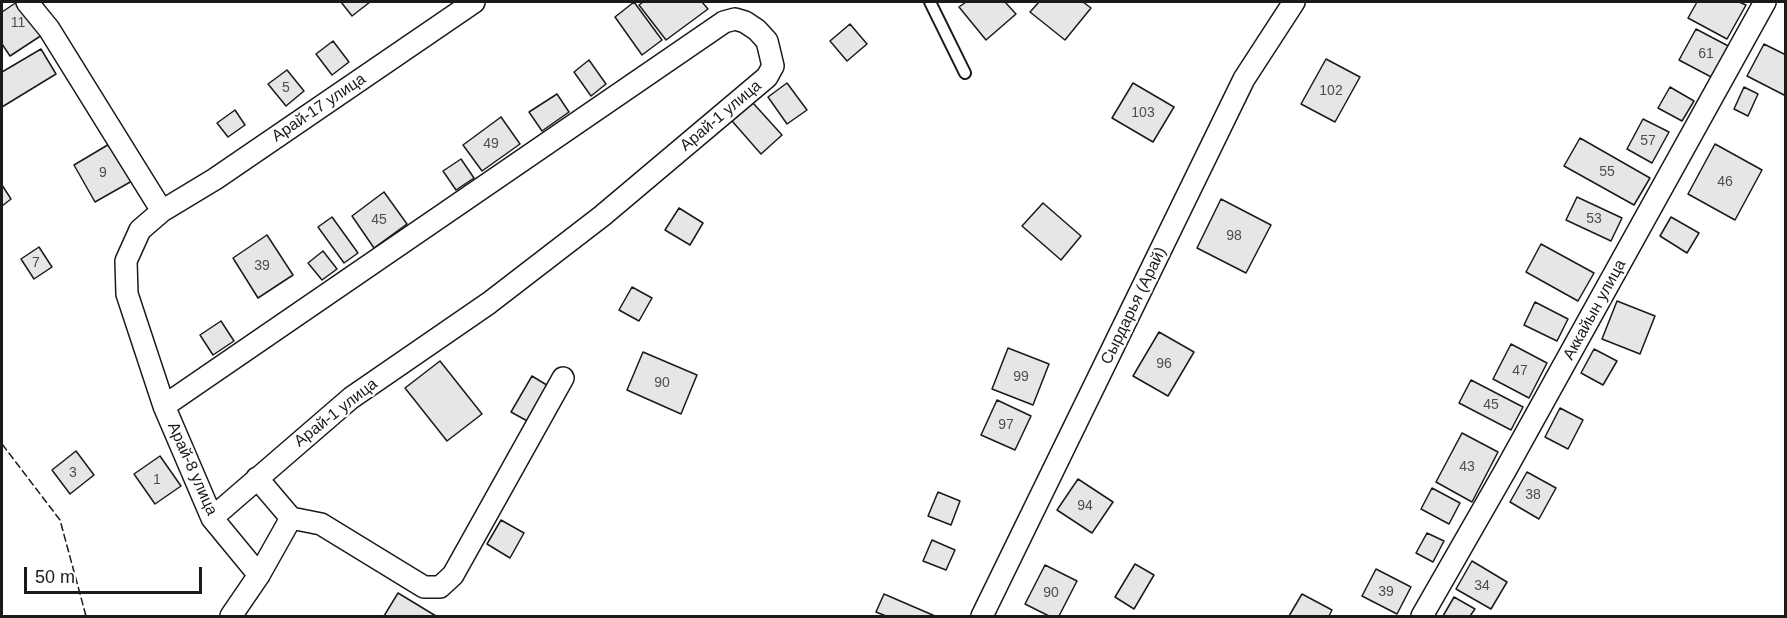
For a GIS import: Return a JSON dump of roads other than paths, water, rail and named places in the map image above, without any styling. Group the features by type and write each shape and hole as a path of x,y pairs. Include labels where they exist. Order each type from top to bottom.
{"street":[{"path":"27,2 49,29 162,211"},
{"name":"Арай-17 улица","path":"162,211 215,179 474,2"},
{"name":"Сырдарья (Арай)","path":"982,616 1244,79 1294,2"},
{"name":"Аккайын улица","path":"1422,616 1506,471 1765,2"},
{"name":"Арай-1 улица","path":"164,406 724,22 735,19 746,22 767,41 773,66 767,77 602,216 489,303 351,398 212,518"},
{"name":"Арай-8 улица","path":"162,211 140,230 126,261 127,294 164,406 212,518 259,575"},
{"path":"257,478 291,518 321,525 424,587 440,587 453,575 563,378"},
{"path":"231,616 259,575 291,518"}],"lane":[{"path":"930,2 965,73"}]}
